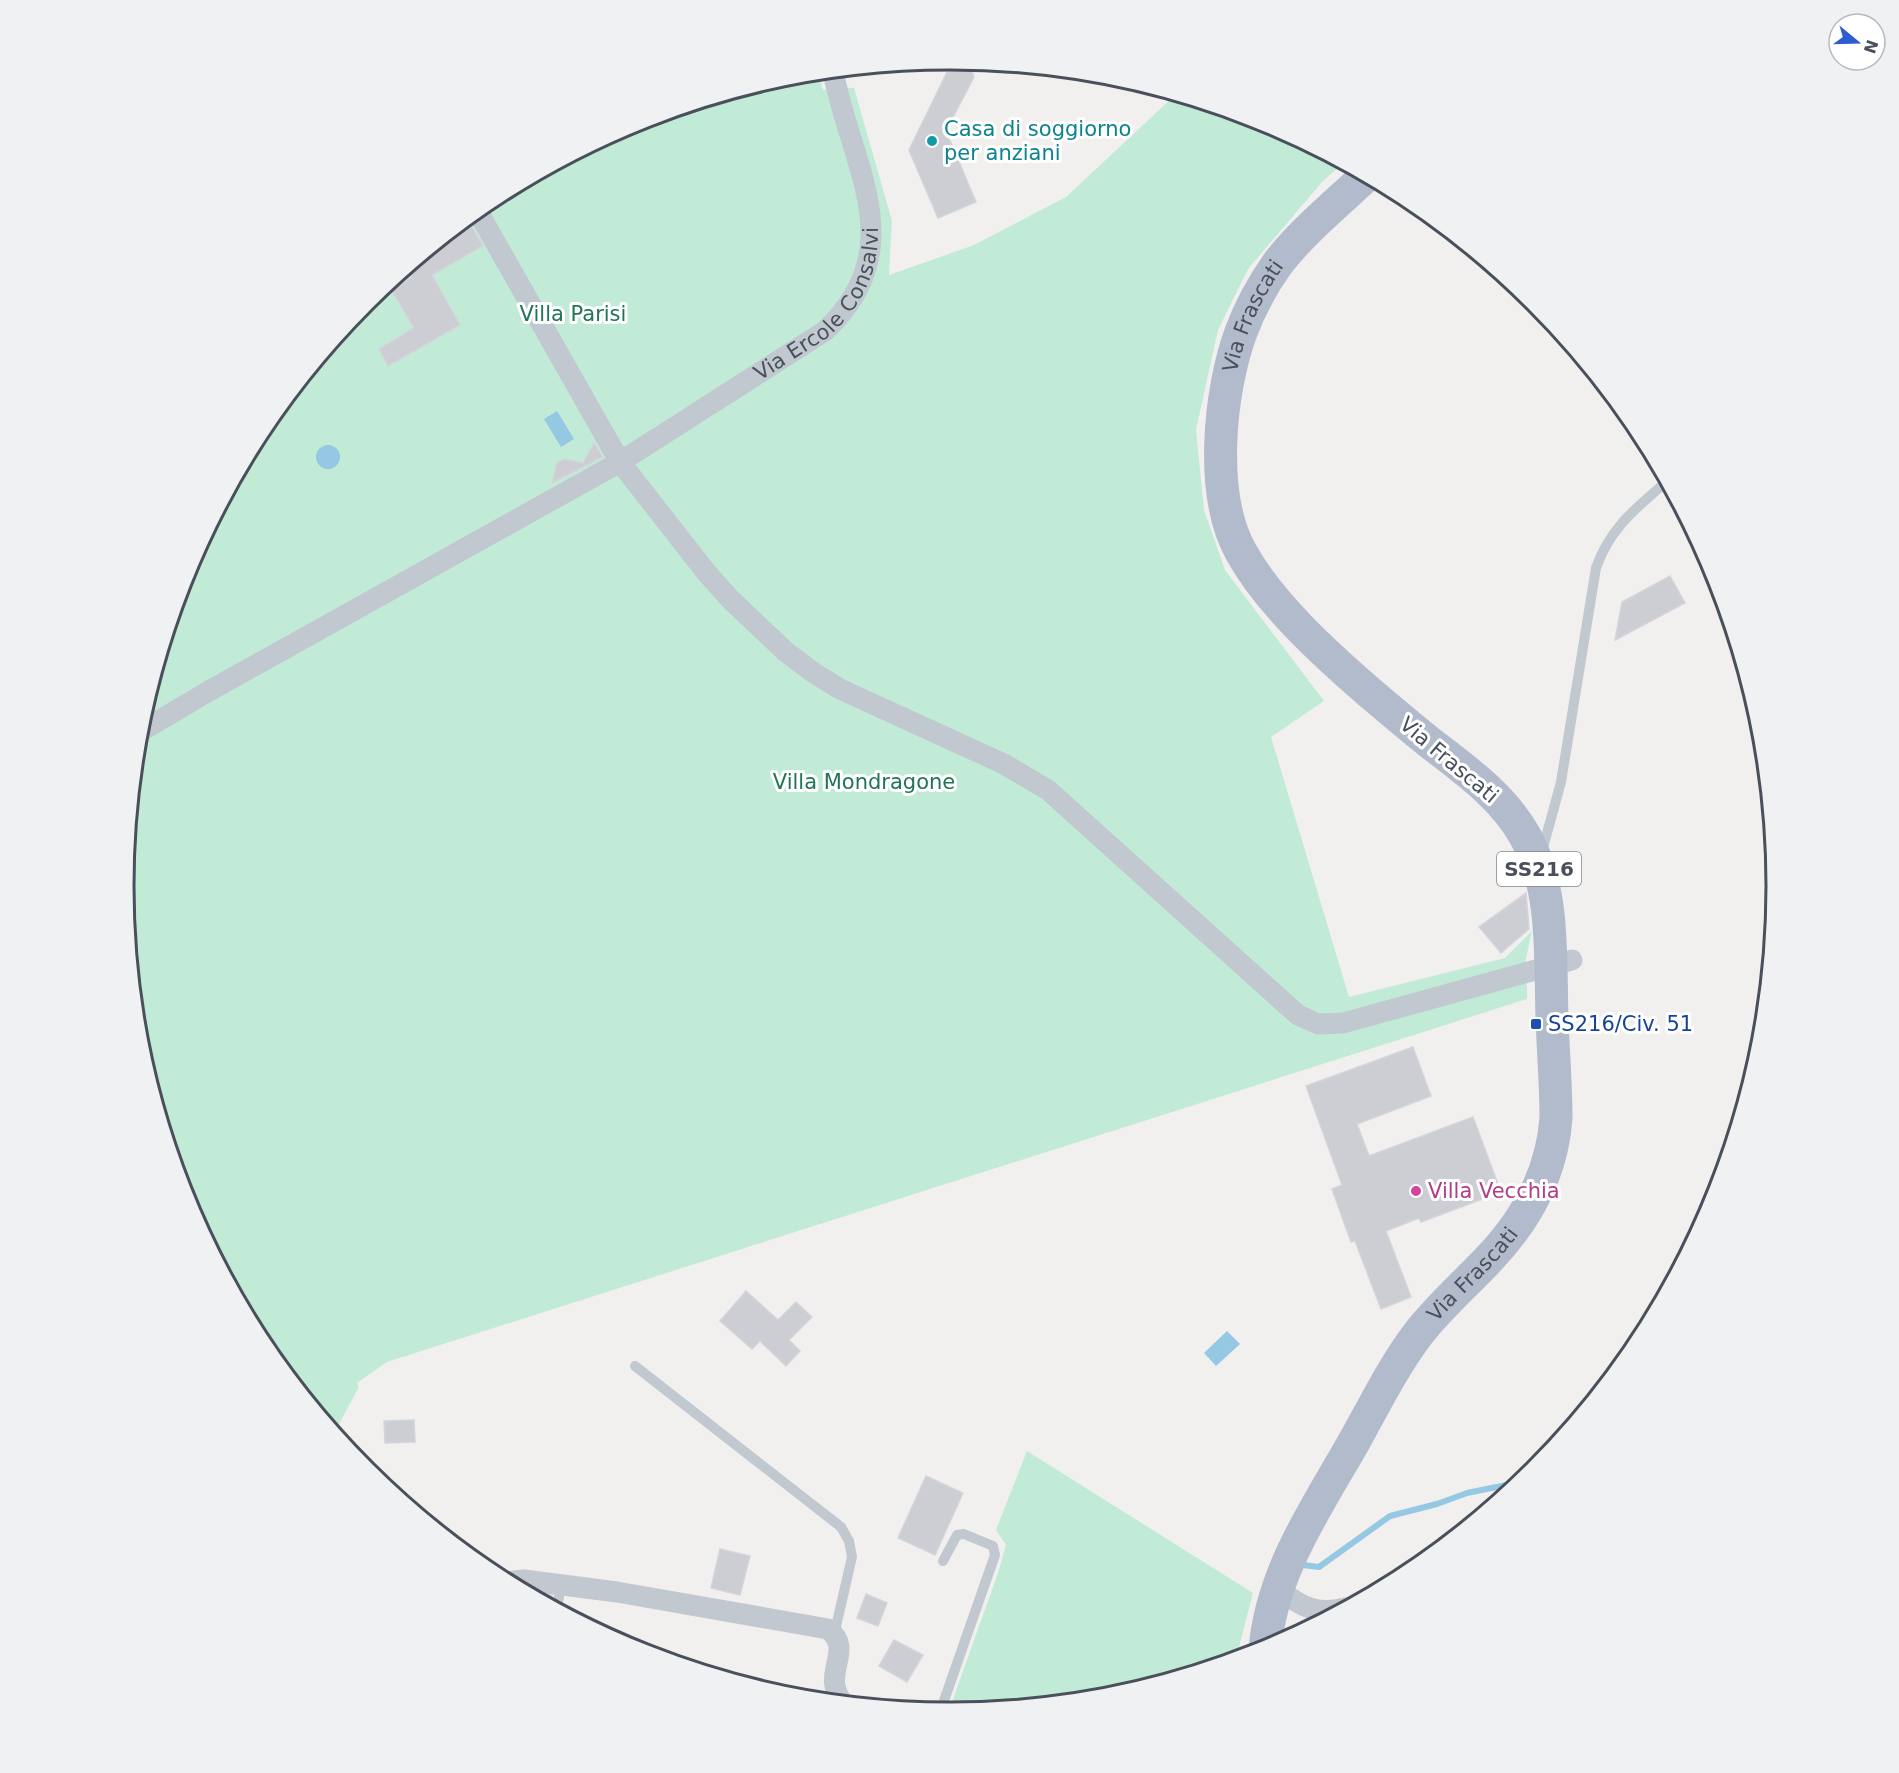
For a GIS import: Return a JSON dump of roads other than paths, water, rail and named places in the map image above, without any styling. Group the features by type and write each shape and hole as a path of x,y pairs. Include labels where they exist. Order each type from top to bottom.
{"main road":[{"name":"Via Frascati","path":"1267,1638 1277,1589 1308,1522 1404,1354 1429,1321 1508,1238 1534,1197 1553,1145 1556,1118 1561,963 1548,916 1538,865 1527,838 1499,800 1471,774 1406,724 1349,675 1285,610 1248,563 1232,534 1227,517 1221,470 1221,438 1230,375 1240,333 1256,298 1282,259 1317,221 1360,181"}],"street":[{"name":"Via Ercole Consalvi","path":"149,726 620,462 819,337 837,319 853,296 868,260 872,226 867,196 835,78"},
{"path":"482,218 620,462 718,586 786,652 840,689 1004,764 1047,790 1293,1011 1308,1020 1326,1025 1343,1023 1561,963"},
{"path":"521,1580 562,1585 828,1629 837,1640 839,1653 833,1680 834,1688 839,1695"},
{"path":"1255,1643 1277,1589 1299,1604 1319,1611 1324,1610"}],"lane":[{"path":"1538,865 1561,782 1596,568 1603,550 1618,526 1660,487"},
{"path":"635,1366 841,1527 849,1541 852,1557 834,1635"},
{"path":"943,1561 957,1535 964,1534 993,1546 995,1555 944,1702"},
{"path":"558,1602 562,1585"}],"water":[{"path":"557,411 574,439 561,447 544,419"},
{"path":"328,445 333,446 339,452 339,462 333,468 328,469 323,468 317,462 316,457 317,452 323,446"},
{"path":"1227,1331 1240,1344 1216,1366 1204,1353"}],"waterway":[{"path":"1303,1565 1319,1567 1390,1516 1437,1504 1467,1493 1503,1486"}],"place":[{"name":"Casa di soggiorno per anziani","path":"932,141"},
{"name":"SS216/Civ. 51","path":"1536,1024"},
{"name":"Villa Vecchia","path":"1416,1191"}],"park label":[{"name":"Villa Parisi","path":"573,314"},
{"name":"Villa Mondragone","path":"864,782"}]}
